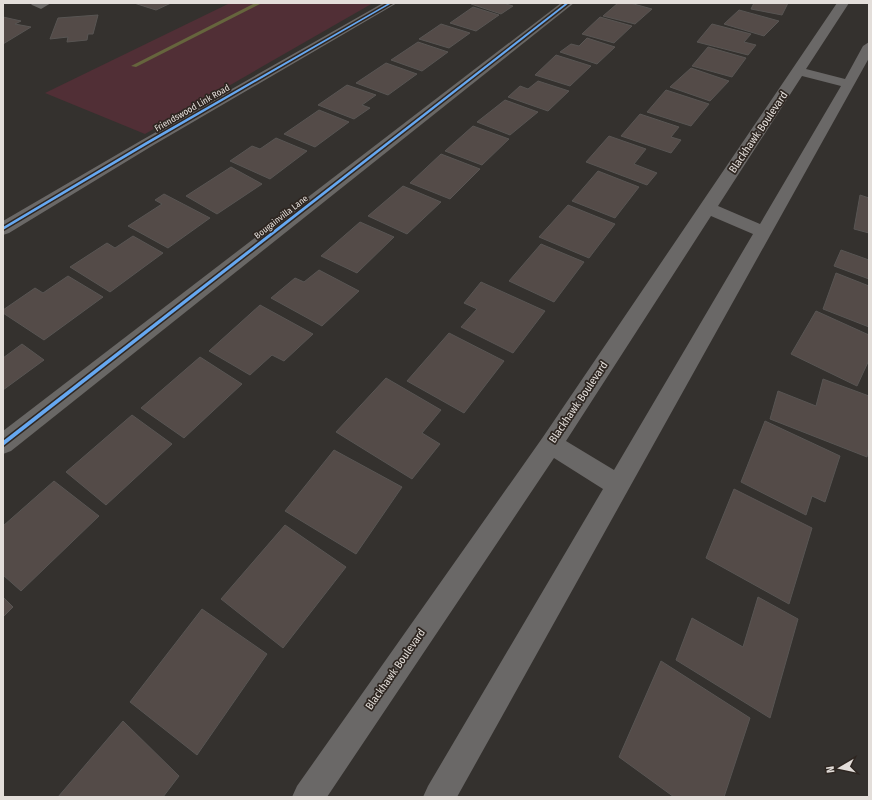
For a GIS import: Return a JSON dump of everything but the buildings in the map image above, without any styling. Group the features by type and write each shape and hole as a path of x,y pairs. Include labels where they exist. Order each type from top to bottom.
{"main road":[{"name":"Friendswood Link Road","path":"3,229 147,143 391,3"},
{"name":"Blackhawk Boulevard","path":"308,797 551,444 843,3"},
{"path":"439,797 619,486 849,84 869,46"},
{"path":"798,71 849,84"},
{"path":"707,208 764,232"},
{"path":"551,444 619,486"}],"street":[{"path":"36,3 41,5 45,3"},
{"name":"Bougainvilla Lane","path":"3,444 568,3"}],"shaded area":[{"path":"230,3 373,3 145,134 45,93"}],"waterway":[{"path":"134,66 259,3"}],"cycle path":[{"path":"3,229 147,143 391,3"},
{"path":"3,444 568,3"}]}
